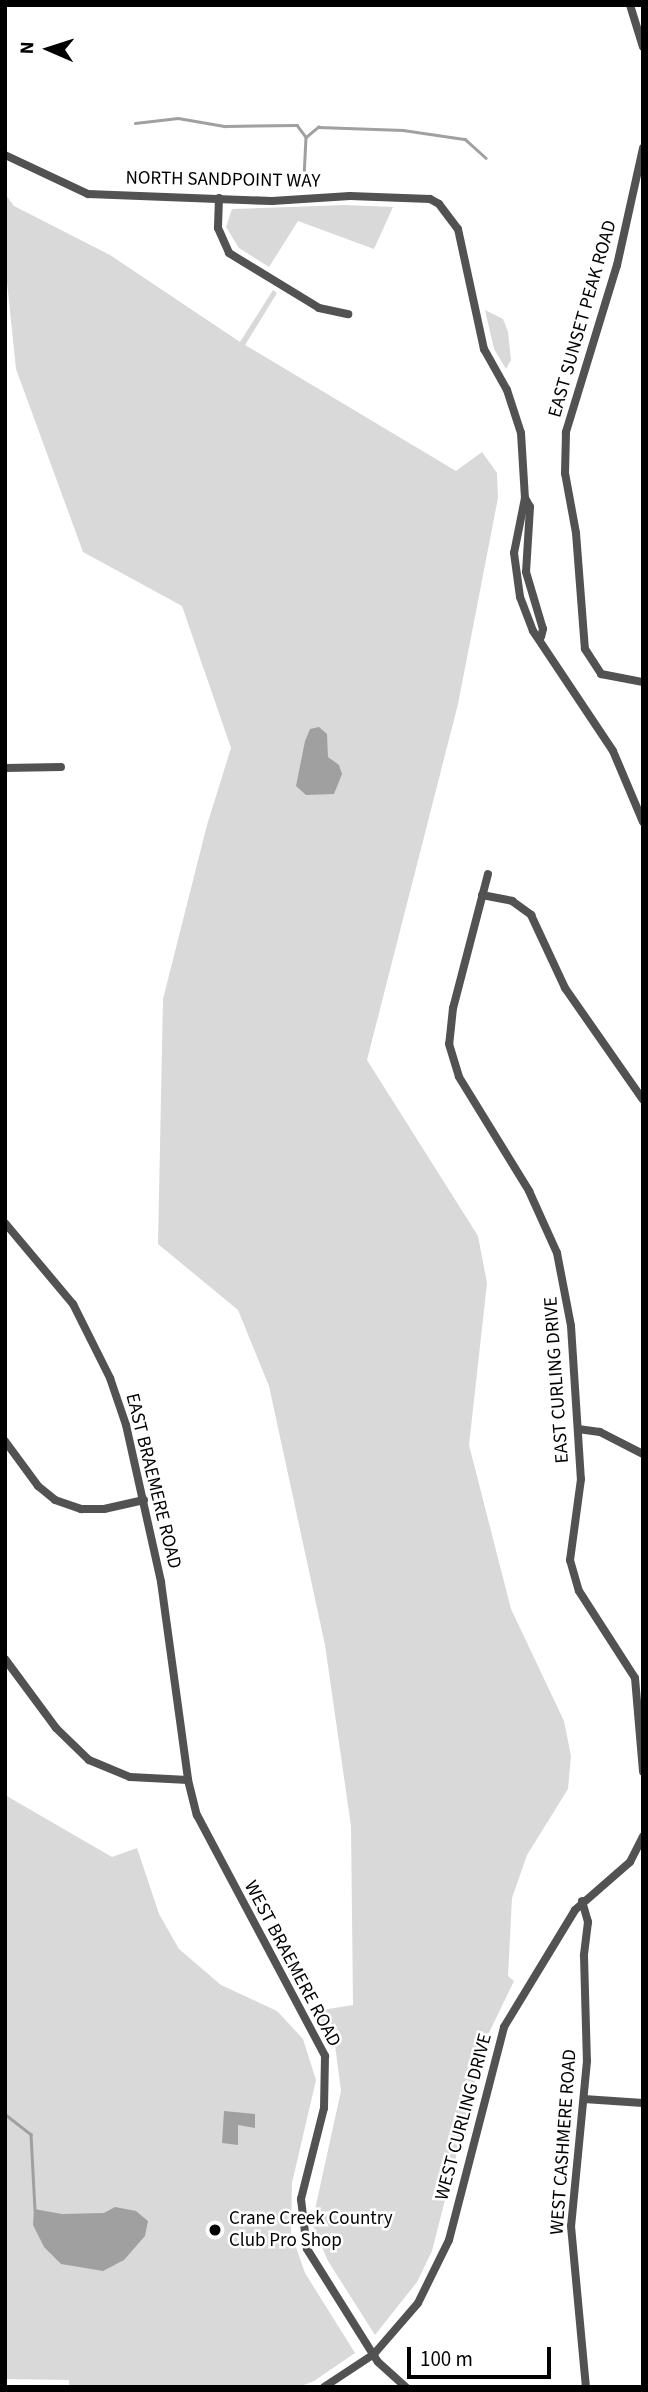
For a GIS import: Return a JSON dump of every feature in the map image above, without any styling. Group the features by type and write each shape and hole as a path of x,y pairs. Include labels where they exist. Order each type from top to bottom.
{"street":[{"path":"630,5 643,47"},
{"name":"EAST SUNSET PEAK ROAD","path":"643,148 617,265 566,432 565,473 576,533 582,633 593,664 612,679 643,682"},
{"name":"NORTH SANDPOINT WAY","path":"5,155 88,194 430,199 446,211 458,229 484,349 507,390 521,433 525,498 515,529 515,573 533,631 541,637 613,751 643,822"},
{"path":"219,198 218,228 229,253 319,308 348,314"},
{"path":"5,768 61,767"},
{"name":"EAST CURLING DRIVE","path":"488,874 453,1008 449,1044 459,1077 529,1191 557,1253 571,1326 578,1429 580,1497 570,1545 574,1578 586,1603 621,1651 642,1701 643,1772"},
{"path":"482,895 512,901 531,915 565,988 643,1100"},
{"name":"EAST BRAEMERE ROAD","path":"5,1223 73,1304 96,1345 127,1426 161,1582 188,1780"},
{"path":"578,1429 600,1432 643,1454"},
{"path":"5,1441 38,1486 55,1500 81,1509 104,1509 144,1500"},
{"path":"5,1659 56,1728 89,1760 130,1777 188,1780"},
{"name":"WEST BRAEMERE ROAD","path":"188,1780 209,1843 325,2056 327,2086 301,2199 302,2231 313,2260 374,2354 406,2387"},
{"name":"WEST CURLING DRIVE","path":"324,2387 374,2354 402,2327 438,2267 504,2027 582,1901 638,1852 643,1836"},
{"name":"WEST CASHMERE ROAD","path":"582,1901 588,1922 584,2099 571,2237 586,2387"},
{"path":"584,2099 643,2103"}],"shaded area":[{"path":"5,194 14,206 110,255 240,342 273,290 277,293 245,345 456,471 482,452 497,473 498,498 458,704 367,1060 478,1236 487,1283 469,1445 511,1609 564,1721 571,1756 568,1789 527,1855 512,1898 508,1976 514,1981 486,2039 432,2251 417,2282 375,2335 328,2261 312,2223 341,2091 335,2045 316,2011 353,2005 351,1826 325,1645 269,1386 238,1310 158,1244 163,999 207,825 231,748 182,606 83,552 16,369 5,263"},
{"path":"345,205 393,207 374,249 298,221 269,267 239,248 226,227 232,209"},
{"path":"485,310 503,319 508,332 511,360 506,369 494,349"},
{"path":"319,727 327,734 328,757 339,765 342,774 334,794 306,795 296,786 305,741 310,729"},
{"path":"5,1795 112,1857 137,1848 159,1914 179,1949 221,1985 277,2011 303,2039 316,2080 292,2183 291,2233 305,2273 355,2353 314,2381 299,2387 69,2387 69,2380 5,2379"},
{"path":"224,2111 255,2114 255,2128 238,2125 238,2145 222,2143"},
{"path":"115,2207 136,2211 148,2221 145,2236 124,2260 103,2271 61,2264 44,2247 33,2225 34,2209 62,2214 104,2213"}],"waterway":[{"path":"135,123 178,118 225,126 297,125 306,137 304,178"},
{"path":"306,137 318,127 403,130 465,139 486,158"},
{"path":"5,2114 31,2134 35,2210"}],"place":[{"name":"Crane Creek Country Club Pro Shop","path":"215,2230"}]}
